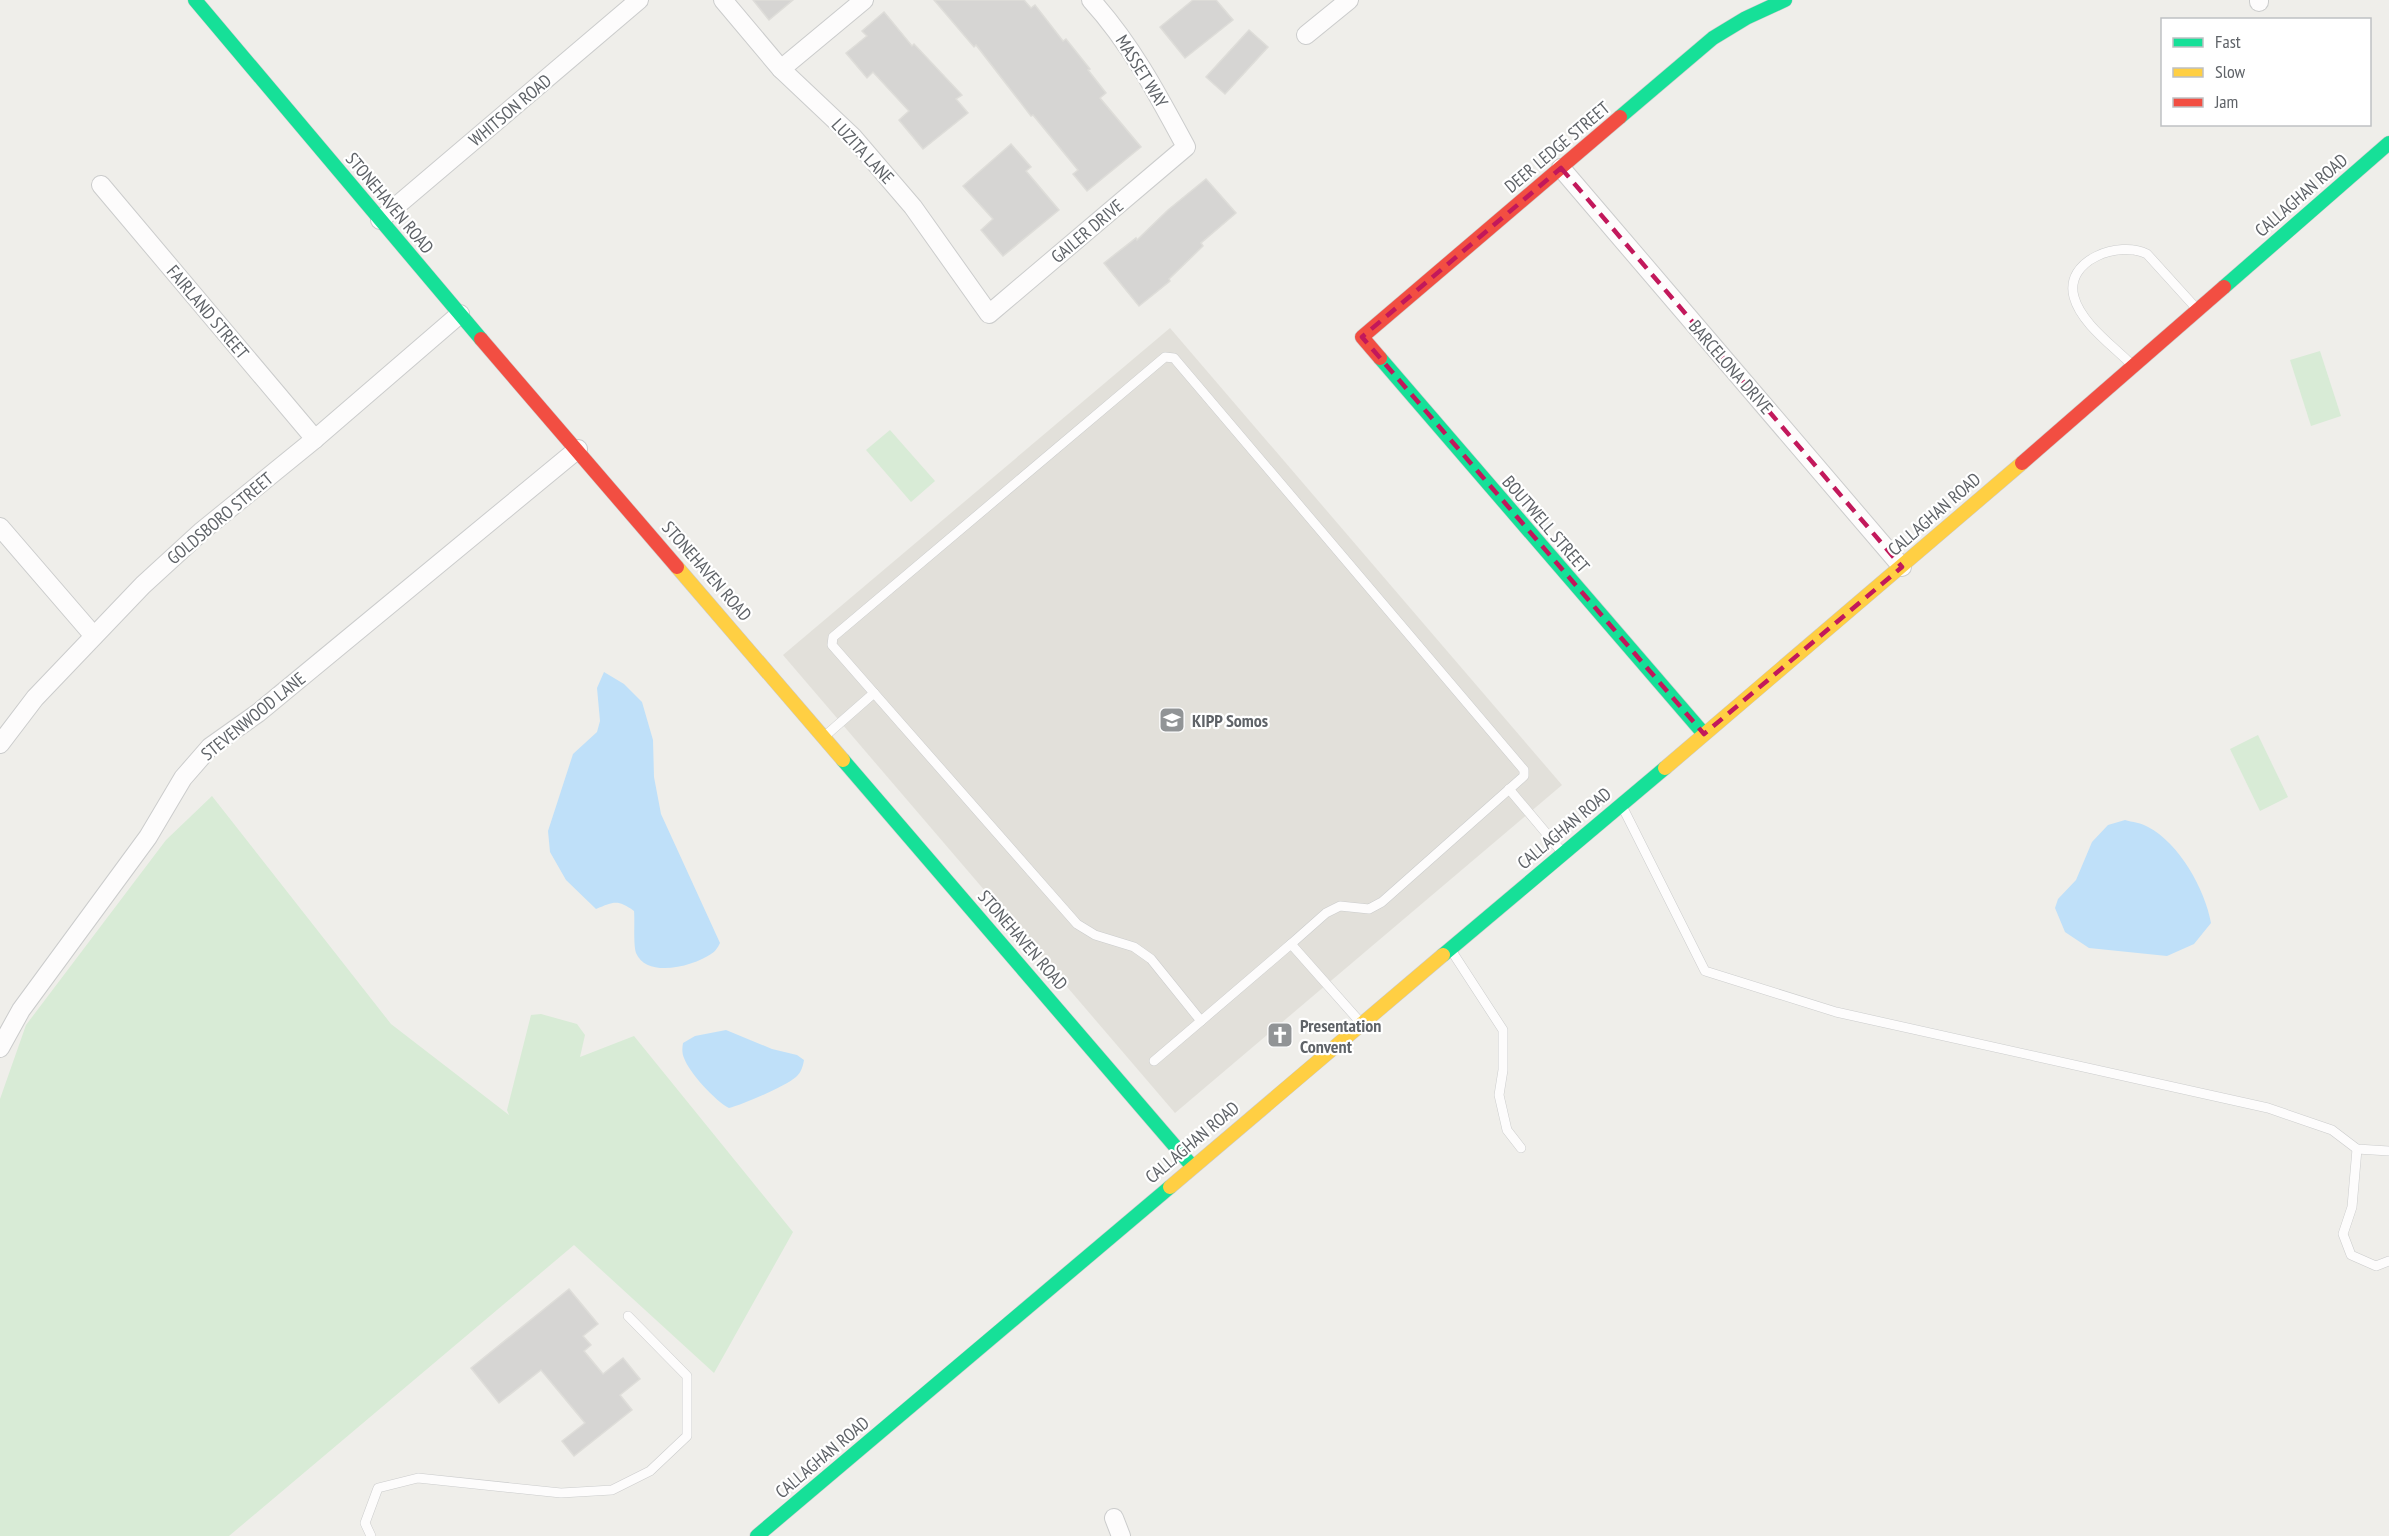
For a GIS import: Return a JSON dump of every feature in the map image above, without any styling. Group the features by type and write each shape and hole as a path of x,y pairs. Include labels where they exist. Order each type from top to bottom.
{"street":[{"name":"STONEHAVEN ROAD","path":"195,0 460,314 825,736 1192,1166"},
{"name":"WHITSON ROAD","path":"380,220 639,0"},
{"name":"LUZITA LANE","path":"723,0 781,69 853,137 913,207 989,314"},
{"path":"781,69 864,0"},
{"name":"MASSET WAY","path":"1091,0 1108,18 1143,68 1186,147"},
{"path":"1306,35 1349,0"},
{"name":"DEER LEDGE STREET","path":"1362,337 1713,38 1746,18 1785,0"},
{"name":"CALLAGHAN ROAD","path":"757,1536 1360,1023 1902,567 2389,142"},
{"name":"GAILER DRIVE","path":"989,314 1186,147"},
{"name":"BARCELONA DRIVE","path":"1561,168 1902,567"},
{"name":"FAIRLAND STREET","path":"101,185 315,439"},
{"name":"GOLDSBORO STREET","path":"0,744 35,698 142,585 460,314"},
{"name":"BOUTWELL STREET","path":"1362,337 1704,734"},
{"name":"STEVENWOOD LANE","path":"0,1048 21,1010 130,863 183,778 210,747 258,713 578,449"},
{"path":"0,527 94,636"},
{"path":"1114,1518 1120,1536"}],"lane":[{"path":"2133,366 2096,330 2084,315 2074,296 2074,282 2082,266 2094,257 2112,250 2136,249 2147,254 2197,310"},
{"path":"1154,1061 1201,1021 1291,944 1326,913 1340,906 1369,909 1382,902 1524,776 1524,770 1174,358 1165,357 833,637 832,645 1077,924 1095,935 1134,946 1151,959 1201,1021"},
{"path":"825,736 874,693"},
{"path":"1509,789 1563,853"},
{"path":"1621,804 1705,971 1836,1012 2268,1108 2332,1130 2357,1149 2389,1151"},
{"path":"1291,944 1360,1023"},
{"path":"1450,948 1503,1030 1503,1070 1498,1095 1507,1130 1521,1148"},
{"path":"2357,1149 2352,1207 2343,1234 2351,1255 2376,1266 2389,1261"},
{"path":"371,1536 365,1523 378,1488 418,1478 561,1493 612,1490 650,1471 687,1436 687,1376 628,1316"}],"highlighted area":[{"path":"1561,168 1902,567 1704,734 1362,337"}],"shaded area":[{"name":"KIPP Somos","path":"1170,328 1562,785 1175,1113 783,655"}],"green space":[{"path":"2320,351 2341,416 2311,426 2290,360"},
{"path":"890,430 935,481 911,502 866,450"},
{"path":"2258,735 2288,797 2260,811 2230,749"},
{"path":"212,796 391,1024 509,1115 507,1110 531,1015 541,1014 577,1024 585,1035 580,1057 634,1036 793,1232 714,1373 574,1245 229,1536 0,1536 0,1099 26,1025 166,840"}],"water":[{"path":"604,672 624,684 642,702 653,740 654,777 661,814 720,943 712,953 694,963 660,968 642,961 635,949 634,911 619,903 596,909 566,880 550,852 548,831 573,754 597,732 600,721 597,688"},
{"path":"2125,820 2146,826 2170,844 2189,868 2208,910 2211,923 2194,944 2167,956 2089,948 2065,932 2055,908 2058,899 2076,880 2092,842 2108,825"},
{"path":"726,1030 772,1049 797,1055 804,1060 800,1071 796,1077 783,1085 729,1108 710,1093 697,1078 687,1064 682,1051 683,1043 695,1036"}],"building":[{"path":"753,0 793,0 769,20"},
{"path":"934,0 1024,0 1031,8 1035,5 1063,41 1066,39 1090,69 1088,70 1106,93 1100,98 1141,147 1087,191 1073,174 1078,170 1033,115 1031,116 976,45 974,47"},
{"path":"1193,0 1216,0 1233,20 1185,58 1160,27"},
{"path":"884,12 912,46 914,44 962,95 956,99 968,113 923,149 899,120 909,111 873,72 867,78 846,53 867,36 862,31"},
{"path":"1249,30 1268,47 1225,94 1206,77"},
{"path":"1011,144 1031,167 1026,171 1059,210 1003,256 981,230 993,219 963,186"},
{"path":"1206,179 1236,213 1201,243 1203,246 1169,279 1170,281 1139,306 1104,263 1136,238 1137,240 1168,210"},
{"path":"569,1289 598,1324 583,1336 591,1345 584,1351 603,1374 623,1358 640,1379 620,1395 632,1410 574,1456 562,1441 585,1423 541,1370 499,1403 471,1368"}],"traffic: fast":[{"path":"195,0 481,339"},
{"path":"1620,117 1713,38 1746,18 1785,0"},
{"path":"2224,287 2389,143"},
{"path":"1380,358 1704,734"},
{"path":"843,760 1192,1166"},
{"path":"1443,955 1665,768"},
{"path":"757,1536 1170,1187"}],"traffic: slow":[{"path":"1665,768 2022,463"},
{"path":"677,567 843,760"},
{"path":"1170,1187 1443,955"}],"traffic: jam":[{"path":"1380,358 1362,337 1620,117"},
{"path":"2022,463 2224,287"},
{"path":"481,339 677,567"}],"place":[{"name":"KIPP Somos","path":"1172,720"},
{"name":"Presentation Convent","path":"1280,1035"}]}
